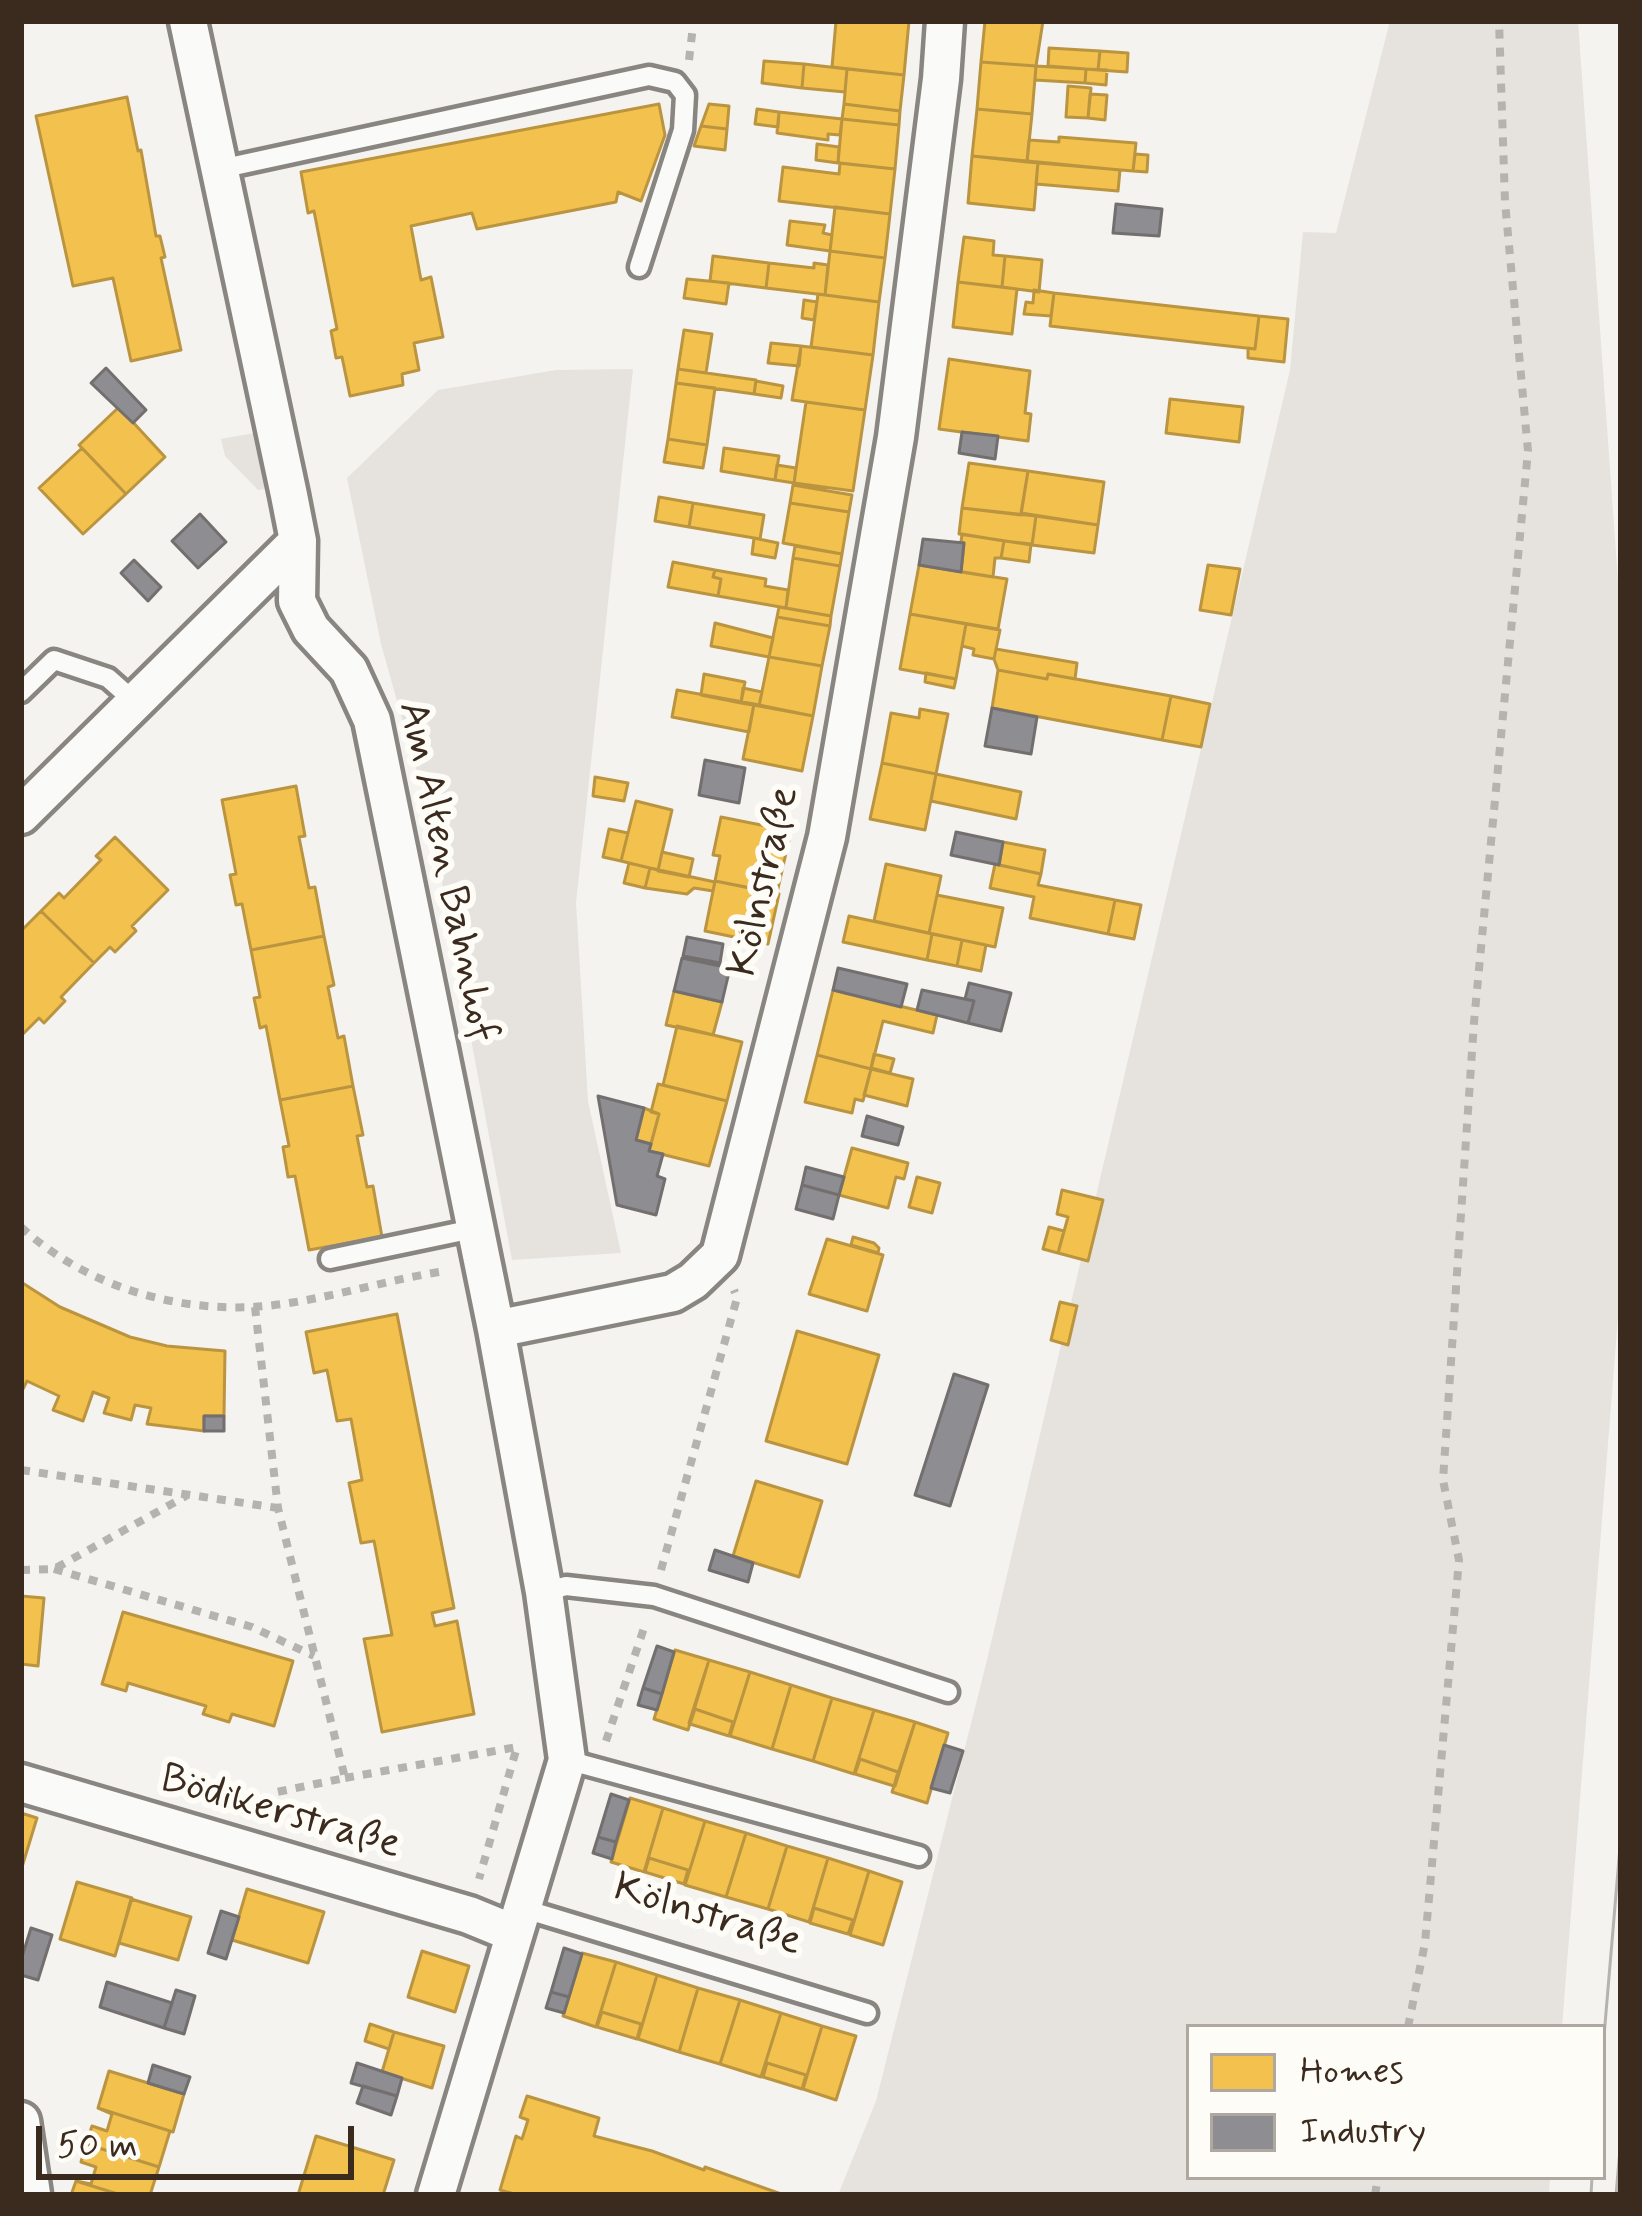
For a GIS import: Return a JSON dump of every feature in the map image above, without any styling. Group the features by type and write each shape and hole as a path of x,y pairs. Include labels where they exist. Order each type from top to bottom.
{"street":[{"name":"Am Alten Bahnhof","path":"188,21 298,541 297,602 311,629 349,670 372,720 496,1329"},
{"name":"Kölnstraße","path":"720,1255 827,836 896,437 945,21"},
{"path":"21,815 298,541"},
{"path":"436,2195 517,1921 582,1765 544,1592 496,1329 674,1292 720,1255"},
{"name":"Bödikerstraße","path":"21,1783 469,1916 517,1921"},
{"path":"21,2121 32,2194"}],"lane":[{"path":"220,169 649,76 675,82 686,95 682,130 639,267"},
{"path":"21,692 54,660 108,678 135,702"},
{"path":"330,1259 473,1229"},
{"path":"544,1592 566,1586 654,1596 948,1693"},
{"path":"582,1765 919,1856"},
{"name":"Kölnstraße","path":"517,1921 867,2013"}],"path":[{"path":"1409,2024 1425,1943 1459,1560 1443,1480 1474,1022 1528,451 1505,202 1499,21"},
{"path":"21,1227 86,1272 133,1292 191,1306 255,1307 481,1266"},
{"path":"582,1765 654,1596 737,1298 720,1255"},
{"path":"255,1307 278,1508 345,1778"},
{"path":"21,1470 278,1508"},
{"path":"54,1569 186,1496"},
{"path":"21,1570 54,1569 251,1628 315,1656"},
{"path":"254,1855 272,1793 517,1747 469,1916"}],"shaded area":[{"path":"1390,21 1578,21 1621,623 1621,1279 1562,2024 1186,2024 1186,2180 1550,2180 1549,2195 838,2195 876,2101 987,1660 1290,370 1303,232 1336,233"},
{"path":"633,369 576,903 588,1101 621,1253 512,1260 430,818 381,644 347,478 438,390 556,370"},
{"path":"254,433 265,489 258,490 225,456 221,439"}],"building: Homes":[{"path":"836,21 909,21 904,75 832,67"},
{"path":"985,21 1043,21 1036,66 981,62"},
{"path":"1049,48 1100,51 1098,70 1048,66"},
{"path":"1100,51 1128,53 1127,72 1098,70"},
{"path":"764,61 804,64 802,88 762,83"},
{"path":"981,62 1036,66 1032,114 977,109"},
{"path":"804,64 847,69 845,92 802,88"},
{"path":"1036,66 1086,69 1085,83 1035,80"},
{"path":"847,69 904,75 900,111 844,104"},
{"path":"1086,69 1107,70 1106,85 1085,83"},
{"path":"1068,86 1091,88 1088,118 1066,117"},
{"path":"1090,94 1107,95 1105,120 1088,118"},
{"path":"127,97 156,236 160,236 165,257 161,258 181,350 131,361 113,278 73,286 36,116"},
{"path":"659,104 665,135 641,201 618,192 616,202 477,229 472,213 411,226 421,280 431,277 443,337 414,343 419,370 402,374 403,385 350,396 342,357 336,358 331,331 337,329 314,211 308,213 301,172"},
{"path":"709,104 729,106 727,129 701,126"},
{"path":"844,104 900,111 899,125 842,119"},
{"path":"757,109 779,112 778,127 755,124"},
{"path":"977,109 1032,114 1027,162 972,156"},
{"path":"779,112 842,119 840,135 828,134 828,140 777,133"},
{"path":"842,119 899,125 895,169 838,163"},
{"path":"701,126 727,129 725,150 694,146"},
{"path":"1059,137 1136,143 1133,171 1027,162 1029,140 1059,142"},
{"path":"817,144 839,147 838,163 816,160"},
{"path":"1135,154 1148,155 1147,172 1133,171"},
{"path":"972,156 1038,162 1034,210 968,203"},
{"path":"1038,162 1120,170 1118,191 1036,184"},
{"path":"840,163 895,169 890,214 779,201 783,167 839,174"},
{"path":"835,207 890,214 885,258 830,251"},
{"path":"790,221 825,225 823,233 832,235 830,251 787,245"},
{"path":"964,237 994,241 993,255 1005,256 1002,287 958,282"},
{"path":"830,251 885,258 879,302 825,295"},
{"path":"713,256 769,263 766,288 710,281"},
{"path":"1005,256 1042,260 1039,292 1002,287"},
{"path":"769,263 828,265 825,295 766,288"},
{"path":"687,279 729,283 726,304 684,298"},
{"path":"958,282 1017,289 1012,334 953,327"},
{"path":"1034,290 1054,293 1051,316 1024,314 1026,302 1033,303"},
{"path":"1054,293 1259,316 1255,349 1050,326"},
{"path":"818,294 879,302 873,355 811,347"},
{"path":"804,300 817,302 814,320 802,318"},
{"path":"1259,316 1288,319 1284,362 1248,358 1248,348 1255,349"},
{"path":"684,330 712,334 706,373 678,369"},
{"path":"771,343 801,346 799,366 768,363"},
{"path":"801,346 873,355 865,410 792,400"},
{"path":"949,359 1030,371 1025,413 1031,414 1028,441 939,429"},
{"path":"678,369 756,380 754,394 676,383"},
{"path":"756,381 783,386 781,398 754,394"},
{"path":"676,383 715,388 707,445 668,439"},
{"path":"1170,399 1243,407 1239,442 1166,433"},
{"path":"806,402 865,410 853,491 794,483"},
{"path":"119,407 165,457 126,494 79,445"},
{"path":"668,439 707,445 703,468 664,462"},
{"path":"82,448 126,494 83,534 39,488"},
{"path":"724,448 779,456 775,480 721,471"},
{"path":"969,463 1028,471 1021,515 962,508"},
{"path":"777,465 796,468 794,483 775,480"},
{"path":"1028,471 1104,482 1098,525 1021,513"},
{"path":"793,485 852,495 849,512 790,503"},
{"path":"659,497 693,503 689,527 655,521"},
{"path":"693,503 764,515 760,539 689,527"},
{"path":"790,503 849,512 842,554 783,543"},
{"path":"962,508 1036,516 1032,545 959,534"},
{"path":"1036,516 1098,525 1094,553 1032,545"},
{"path":"962,534 1004,541 1001,558 995,558 993,577 961,572"},
{"path":"754,538 778,543 775,558 752,554"},
{"path":"1004,541 1031,544 1029,562 1001,558"},
{"path":"795,546 842,554 840,566 793,558"},
{"path":"793,558 840,566 831,616 786,608"},
{"path":"673,562 715,570 713,577 721,579 718,596 668,587"},
{"path":"919,565 1007,579 998,629 910,614"},
{"path":"1208,565 1240,569 1231,615 1200,610"},
{"path":"715,570 766,579 765,586 788,590 786,608 718,596 721,579 713,577"},
{"path":"779,607 831,616 830,626 777,617"},
{"path":"910,614 966,624 956,679 900,669"},
{"path":"777,617 830,626 822,666 769,657"},
{"path":"715,623 773,638 769,657 711,646"},
{"path":"966,624 1000,630 994,659 973,655 974,649 962,646"},
{"path":"996,649 1077,663 1075,679 998,670"},
{"path":"769,657 822,666 813,716 759,706"},
{"path":"998,670 1171,696 1162,740 992,708"},
{"path":"926,673 956,679 954,688 925,682"},
{"path":"704,674 745,682 741,703 701,695"},
{"path":"743,688 762,692 759,706 741,703"},
{"path":"677,690 754,704 749,732 672,717"},
{"path":"1171,696 1210,704 1201,747 1162,740"},
{"path":"754,704 813,716 802,771 743,759"},
{"path":"920,709 948,714 936,774 882,763 891,713 919,718"},
{"path":"882,763 936,774 925,830 870,819"},
{"path":"936,774 1021,792 1016,819 931,801"},
{"path":"595,777 628,783 624,801 593,796"},
{"path":"296,786 305,836 299,837 324,936 251,950 242,904 236,905 230,875 236,874 222,800"},
{"path":"636,801 672,810 658,870 621,861"},
{"path":"721,817 791,831 777,893 715,881 720,856 713,855"},
{"path":"609,829 628,833 621,861 603,857"},
{"path":"115,837 168,890 132,926 136,931 115,952 110,947 94,963 41,911 59,893 64,898 101,860 96,856"},
{"path":"1003,842 1045,850 1041,874 999,865"},
{"path":"662,852 693,859 689,877 658,871"},
{"path":"629,863 650,868 645,888 624,883"},
{"path":"886,864 941,876 929,933 874,921"},
{"path":"995,864 1041,874 1038,885 1115,900 1108,934 1030,918 1034,897 990,888"},
{"path":"650,868 715,882 713,891 694,888 687,894 645,888"},
{"path":"715,881 779,894 768,944 705,931"},
{"path":"937,895 1003,908 995,947 929,933"},
{"path":"1115,900 1141,905 1134,939 1108,934"},
{"path":"41,911 94,963 44,1023 39,1018 21,1036 21,931"},
{"path":"849,916 932,934 927,960 843,942"},
{"path":"932,934 962,940 957,966 927,960"},
{"path":"324,936 334,985 328,987 353,1086 280,1100 266,1026 260,1028 254,998 260,997 251,950"},
{"path":"962,940 986,945 981,971 957,966"},
{"path":"833,990 937,1015 933,1033 883,1021 871,1069 817,1055"},
{"path":"674,991 722,1002 713,1035 666,1025"},
{"path":"677,1026 742,1042 727,1101 663,1085"},
{"path":"874,1054 894,1059 890,1073 871,1068"},
{"path":"817,1055 871,1069 863,1101 855,1099 852,1113 805,1102"},
{"path":"871,1069 913,1079 907,1106 864,1095"},
{"path":"658,1084 727,1101 709,1166 649,1151 659,1114 651,1112"},
{"path":"353,1086 363,1135 357,1136 382,1237 309,1250 295,1176 288,1177 283,1147 289,1146 280,1100"},
{"path":"644,1108 659,1114 651,1144 636,1140"},
{"path":"852,1148 908,1163 904,1179 896,1177 888,1208 839,1195"},
{"path":"917,1177 940,1183 932,1213 909,1207"},
{"path":"1062,1190 1103,1200 1088,1261 1058,1253 1068,1217 1057,1214"},
{"path":"1049,1227 1064,1231 1058,1253 1043,1249"},
{"path":"853,1237 874,1243 878,1253 851,1245"},
{"path":"827,1239 883,1255 867,1311 809,1294"},
{"path":"21,1282 60,1307 130,1337 225,1351 224,1416 204,1416 204,1431 147,1424 151,1408 135,1405 131,1420 104,1413 109,1398 93,1392 83,1421 53,1410 59,1396 27,1381 21,1393"},
{"path":"1060,1302 1077,1306 1068,1345 1051,1340"},
{"path":"397,1314 454,1608 432,1613 435,1626 457,1621 474,1714 382,1732 364,1639 392,1635 374,1541 361,1543 349,1483 362,1480 351,1419 337,1421 327,1370 314,1373 306,1332"},
{"path":"797,1331 879,1355 847,1464 766,1441"},
{"path":"756,1481 822,1501 799,1577 733,1556"},
{"path":"21,1596 44,1598 38,1666 21,1664"},
{"path":"123,1612 293,1661 274,1726 232,1714 229,1722 203,1714 206,1706 128,1683 126,1691 102,1684"},
{"path":"675,1650 709,1660 688,1730 654,1719"},
{"path":"709,1660 750,1672 730,1736 733,1722 695,1709 689,1723"},
{"path":"750,1672 791,1685 772,1749 730,1736"},
{"path":"791,1685 832,1698 813,1761 772,1749"},
{"path":"832,1698 874,1710 854,1774 813,1761"},
{"path":"695,1709 733,1722 729,1736 690,1724"},
{"path":"874,1710 915,1722 895,1786 898,1772 860,1759 854,1774"},
{"path":"915,1722 948,1733 927,1803 892,1792"},
{"path":"860,1759 898,1772 894,1786 855,1774"},
{"path":"630,1798 663,1808 644,1872 611,1862"},
{"path":"663,1808 705,1821 685,1885 688,1870 649,1858 644,1872"},
{"path":"21,1813 37,1818 22,1867 21,1867"},
{"path":"705,1821 746,1833 726,1897 685,1885"},
{"path":"746,1833 787,1846 768,1909 726,1897"},
{"path":"787,1846 828,1858 809,1922 768,1909"},
{"path":"649,1858 688,1870 684,1884 645,1872"},
{"path":"828,1858 869,1871 850,1935 853,1920 814,1908 809,1922"},
{"path":"869,1871 902,1882 883,1945 850,1935"},
{"path":"77,1882 132,1898 115,1956 60,1939"},
{"path":"247,1889 324,1912 308,1963 232,1940"},
{"path":"131,1899 191,1917 178,1960 119,1943"},
{"path":"814,1908 853,1920 848,1934 810,1923"},
{"path":"422,1951 469,1966 455,2012 408,1997"},
{"path":"582,1953 616,1962 596,2027 563,2016"},
{"path":"616,1962 657,1975 638,2039 641,2024 602,2012 596,2027"},
{"path":"657,1975 698,1988 679,2052 638,2039"},
{"path":"698,1988 740,2000 720,2064 679,2052"},
{"path":"740,2000 781,2013 761,2077 720,2064"},
{"path":"602,2012 641,2024 637,2039 597,2027"},
{"path":"781,2013 822,2026 803,2089 806,2075 767,2063 761,2077"},
{"path":"370,2024 394,2032 389,2049 365,2041"},
{"path":"822,2026 856,2036 836,2100 803,2089"},
{"path":"394,2032 444,2046 432,2088 382,2072"},
{"path":"767,2063 806,2075 802,2089 763,2077"},
{"path":"109,2071 184,2094 173,2132 98,2108"},
{"path":"527,2096 599,2118 594,2136 784,2195 518,2195 500,2190 516,2136 522,2139 528,2120 520,2117"},
{"path":"98,2108 170,2131 159,2167 86,2144 92,2126 107,2131 112,2114"},
{"path":"316,2136 394,2160 383,2195 298,2195"},
{"path":"86,2144 159,2167 150,2195 121,2195 76,2181 91,2184 96,2167 81,2162"},
{"path":"76,2181 121,2195 71,2195"}],"building: Industry":[{"path":"1116,204 1162,209 1159,236 1113,233"},
{"path":"106,368 146,410 133,423 91,383"},
{"path":"962,432 998,436 995,459 959,453"},
{"path":"200,514 226,542 198,568 172,541"},
{"path":"923,539 964,543 961,572 919,565"},
{"path":"134,560 161,587 148,601 121,573"},
{"path":"992,708 1037,717 1031,754 985,746"},
{"path":"705,760 745,768 739,803 699,795"},
{"path":"956,832 1003,842 999,865 951,855"},
{"path":"687,937 723,944 720,963 683,956"},
{"path":"682,958 730,968 722,1002 674,991"},
{"path":"838,968 907,984 901,1007 833,990"},
{"path":"969,983 1011,993 1001,1031 968,1023 974,1001 965,999"},
{"path":"922,990 974,1001 968,1023 917,1010"},
{"path":"598,1096 644,1108 636,1140 651,1144 649,1151 663,1154 657,1176 665,1179 656,1215 617,1205"},
{"path":"867,1116 903,1127 898,1145 862,1136"},
{"path":"806,1167 844,1177 839,1195 802,1185"},
{"path":"802,1185 839,1195 833,1219 796,1209"},
{"path":"954,1374 988,1385 950,1506 915,1495"},
{"path":"204,1416 224,1416 224,1431 204,1431"},
{"path":"715,1550 753,1563 748,1582 709,1570"},
{"path":"657,1646 674,1652 662,1694 643,1688"},
{"path":"643,1688 662,1694 657,1710 638,1705"},
{"path":"944,1745 963,1751 950,1793 931,1788"},
{"path":"611,1794 629,1800 616,1842 598,1837"},
{"path":"598,1837 616,1842 612,1859 593,1853"},
{"path":"221,1911 239,1917 226,1959 208,1953"},
{"path":"31,1928 52,1935 38,1980 21,1975"},
{"path":"564,1948 582,1954 569,1997 551,1992"},
{"path":"107,1982 172,2003 164,2028 100,2007"},
{"path":"176,1990 195,1996 184,2034 164,2028"},
{"path":"551,1992 569,1997 564,2013 546,2008"},
{"path":"357,2063 402,2078 397,2096 351,2083"},
{"path":"153,2065 190,2077 184,2094 148,2083"},
{"path":"363,2086 397,2096 391,2115 357,2103"}],"tram line":[{"path":"1605,2024 1621,1835"},
{"path":"1616,2195 1621,2138"},
{"path":"1591,2195 1592,2180"}]}
